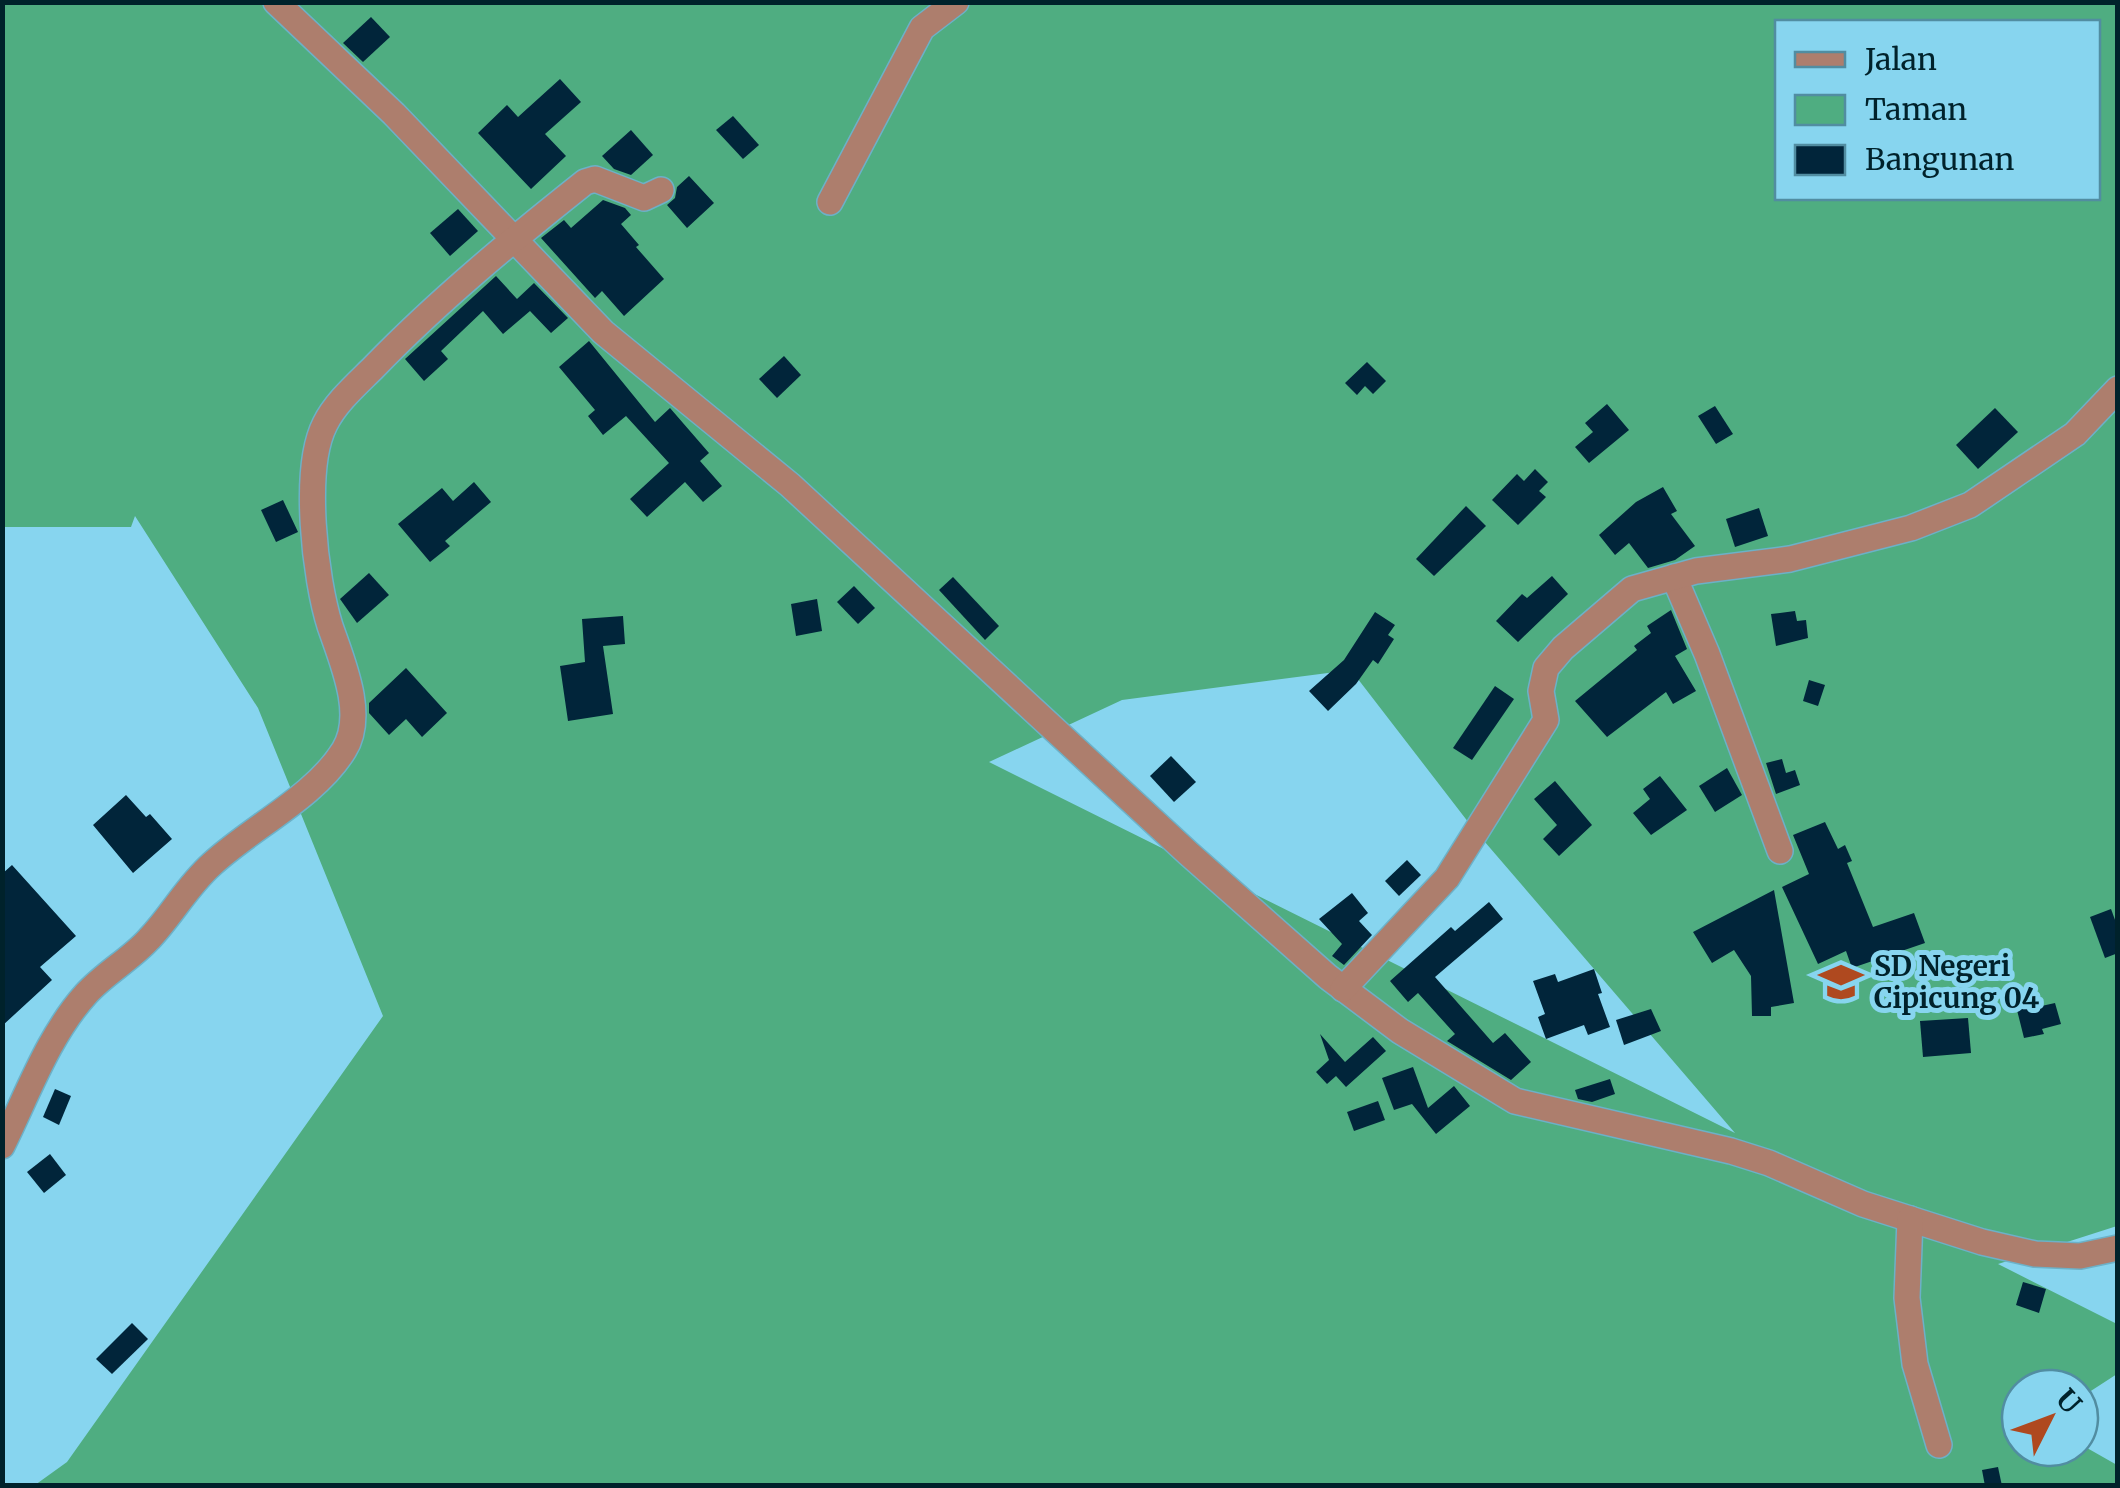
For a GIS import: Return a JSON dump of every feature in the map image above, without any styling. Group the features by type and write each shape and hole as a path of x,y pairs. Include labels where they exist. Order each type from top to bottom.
{"street":[{"path":"276,2 394,114 603,332 790,486 1108,780 1344,989 1400,1031 1515,1101 1750,1157 1863,1204 1982,1242 2034,1254 2080,1256 2118,1248"},
{"path":"830,202 922,28 956,2"},
{"path":"2,1146 68,1018 89,990 146,943 202,872 325,774 347,746 350,690 345,661 330,625 315,528 312,478 324,426 348,393 422,320 585,182 594,179 634,197 644,198 661,190"},
{"path":"1344,989 1447,878 1465,853 1546,720 1541,691 1546,668 1563,648 1632,589 1674,577 1790,559 1911,528 1970,505 2075,434 2118,390"},
{"path":"1674,577 1780,850"},
{"path":"1910,1219 1907,1298 1914,1364 1939,1444"}],"green space":[{"path":"3,3 2117,3 2117,1226 1998,1264 2117,1324 2117,1374 2100,1385 2100,1368 2000,1368 2000,1468 2100,1468 2100,1455 2117,1465 2117,1485 35,1485 67,1462 383,1016 258,708 135,516 131,527 3,527","holes":["1351,670 1472,827 1735,1133 989,762 1122,700"]}],"building":[{"path":"371,17 390,37 363,62 343,43"},
{"path":"560,79 581,102 545,134 566,156 531,189 478,133 507,105 518,117"},
{"path":"733,116 759,145 743,159 716,130"},
{"path":"631,130 653,155 631,175 614,169 602,156"},
{"path":"689,176 714,203 687,228 667,205"},
{"path":"603,200 625,208 631,215 621,224 664,279 624,316 602,291 595,298 541,238 564,220 571,228"},
{"path":"458,209 478,231 450,256 430,233"},
{"path":"496,276 517,299 534,283 568,318 551,333 530,311 503,334 483,311 441,351 448,359 424,381 405,359"},
{"path":"589,341 655,422 670,408 709,453 700,461 722,486 703,502 685,482 647,517 630,499 669,463 626,416 603,435 588,416 595,410 559,367"},
{"path":"784,356 801,375 777,398 759,379"},
{"path":"1367,362 1386,381 1373,394 1365,386 1357,395 1345,383"},
{"path":"1607,404 1629,430 1589,463 1575,447 1593,432 1585,423"},
{"path":"1715,406 1733,434 1716,444 1698,416"},
{"path":"1995,408 2018,432 1978,469 1956,445"},
{"path":"1535,469 1548,482 1539,491 1546,497 1518,525 1492,500 1517,474 1524,481"},
{"path":"474,482 491,502 445,541 450,546 430,562 398,524 442,488 453,501"},
{"path":"1663,487 1677,511 1671,514 1695,546 1675,560 1648,568 1629,543 1615,555 1599,535 1636,502"},
{"path":"283,500 298,532 276,542 261,510"},
{"path":"1466,506 1486,526 1434,576 1416,559"},
{"path":"1759,508 1768,536 1735,547 1726,519"},
{"path":"369,573 389,595 357,623 340,599"},
{"path":"1552,576 1568,594 1518,642 1496,621 1522,594 1527,598"},
{"path":"953,577 999,626 985,640 939,590"},
{"path":"854,586 875,608 858,624 837,602"},
{"path":"817,599 822,631 796,636 791,604"},
{"path":"1671,610 1687,649 1675,656 1696,691 1673,704 1666,692 1607,737 1575,701 1637,650 1634,646 1651,633 1647,626"},
{"path":"1795,611 1797,621 1806,620 1808,638 1776,646 1771,614"},
{"path":"1375,612 1395,625 1388,635 1394,639 1378,664 1373,660 1356,684 1328,711 1309,691 1344,660"},
{"path":"623,616 625,644 603,646 613,714 568,721 560,666 585,662 582,619"},
{"path":"406,668 447,713 422,737 406,719 389,735 369,713 369,703"},
{"path":"1809,680 1825,685 1818,706 1803,701"},
{"path":"1495,686 1514,699 1472,760 1453,748"},
{"path":"1171,756 1196,782 1174,802 1150,776"},
{"path":"1782,759 1786,773 1795,770 1800,785 1776,794 1766,763"},
{"path":"1727,768 1742,795 1715,812 1699,786"},
{"path":"1660,776 1687,810 1651,835 1633,813 1650,799 1643,789"},
{"path":"1555,781 1592,825 1559,856 1543,839 1557,825 1534,799"},
{"path":"126,795 172,839 133,873 93,825"},
{"path":"1825,822 1838,849 1845,845 1852,861 1847,863 1873,927 1914,913 1925,943 1852,968 1846,951 1818,964 1782,887 1809,874 1793,835"},
{"path":"1407,860 1421,875 1399,896 1385,881"},
{"path":"12,865 76,936 40,967 52,980 2,1026 2,874"},
{"path":"1774,890 1794,1003 1771,1007 1771,1016 1752,1016 1751,976 1734,950 1712,963 1693,932"},
{"path":"1352,893 1368,913 1359,921 1372,935 1344,965 1332,956 1342,944 1319,919"},
{"path":"1489,902 1503,919 1435,977 1493,1043 1505,1033 1531,1062 1511,1080 1447,1041 1455,1034 1418,993 1408,1002 1390,981 1451,927 1455,931"},
{"path":"2111,909 2118,928 2118,953 2105,958 2090,917"},
{"path":"1594,969 1610,1027 1588,1035 1584,1025 1546,1039 1538,1017 1545,1014 1533,981 1555,974 1558,982"},
{"path":"2035,1001 2037,1007 2055,1003 2061,1024 2042,1029 2044,1034 2024,1038 2016,1006"},
{"path":"1651,1009 1661,1031 1624,1045 1616,1020"},
{"path":"1968,1018 1971,1053 1923,1057 1920,1021"},
{"path":"1320,1034 1345,1062 1373,1037 1386,1051 1346,1087 1336,1076 1327,1084 1316,1072 1329,1060"},
{"path":"1413,1067 1428,1108 1454,1086 1470,1106 1436,1134 1412,1104 1394,1110 1382,1078"},
{"path":"1610,1079 1615,1094 1592,1102 1578,1099 1575,1090"},
{"path":"55,1089 71,1096 59,1125 43,1117"},
{"path":"1378,1101 1385,1120 1354,1131 1347,1112"},
{"path":"50,1154 66,1175 44,1193 27,1172"},
{"path":"2023,1282 2046,1289 2039,1313 2016,1305"},
{"path":"132,1323 148,1339 112,1374 96,1359"},
{"path":"1998,1467 2002,1486 1985,1486 1982,1470"}],"place":[{"name":"SD Negeri Cipicung 04","path":"1841,982"}]}
